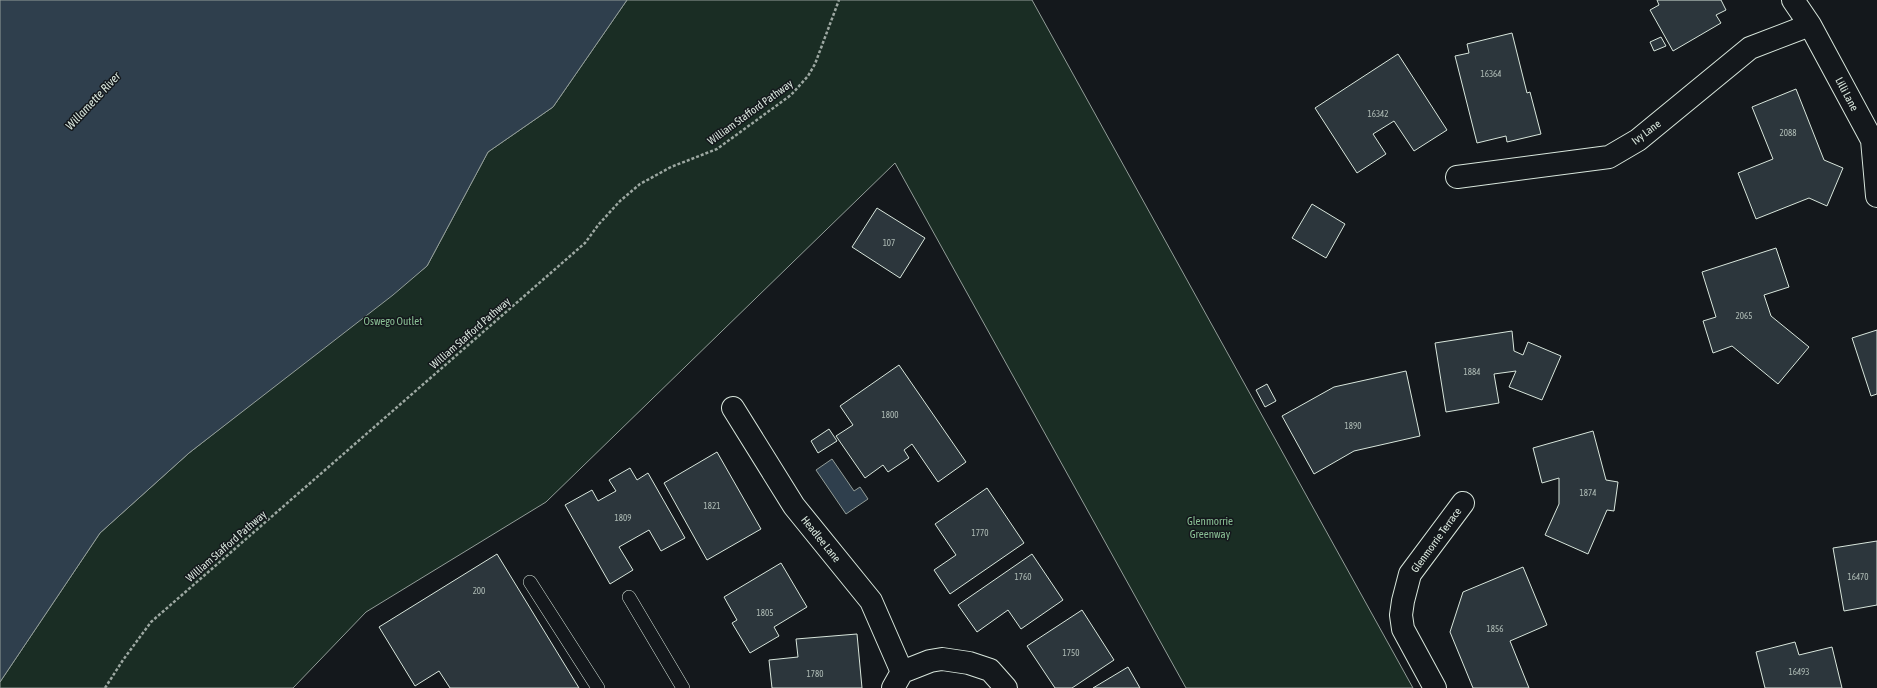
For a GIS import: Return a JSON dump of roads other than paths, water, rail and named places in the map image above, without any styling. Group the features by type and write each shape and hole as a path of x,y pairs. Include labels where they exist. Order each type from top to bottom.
{"street":[{"name":"Lilli Lane","path":"1793,0 1810,25 1872,140 1877,196"},
{"name":"Ivy Lane","path":"1457,177 1609,157 1638,140 1750,48 1810,25"},
{"name":"Headlee Lane","path":"733,408 794,506 871,601 898,680"},
{"name":"Glenmorrie Terrace","path":"1435,688 1403,629 1401,615 1403,601 1410,574 1463,503"},
{"path":"898,680 930,661 942,659 969,663 990,670 1006,688"}],"lane":[{"path":"530,582 598,688"},
{"path":"629,597 683,688"}],"water":[{"name":"Willamette River","path":"0,0 627,0 553,107 488,152 427,266 393,295 189,453 100,533 0,682"},
{"path":"832,459 854,491 860,487 868,499 846,514 816,470"}],"park label":[{"name":"Oswego Outlet","path":"393,321"},
{"name":"Glenmorrie Greenway","path":"1210,527"}]}
